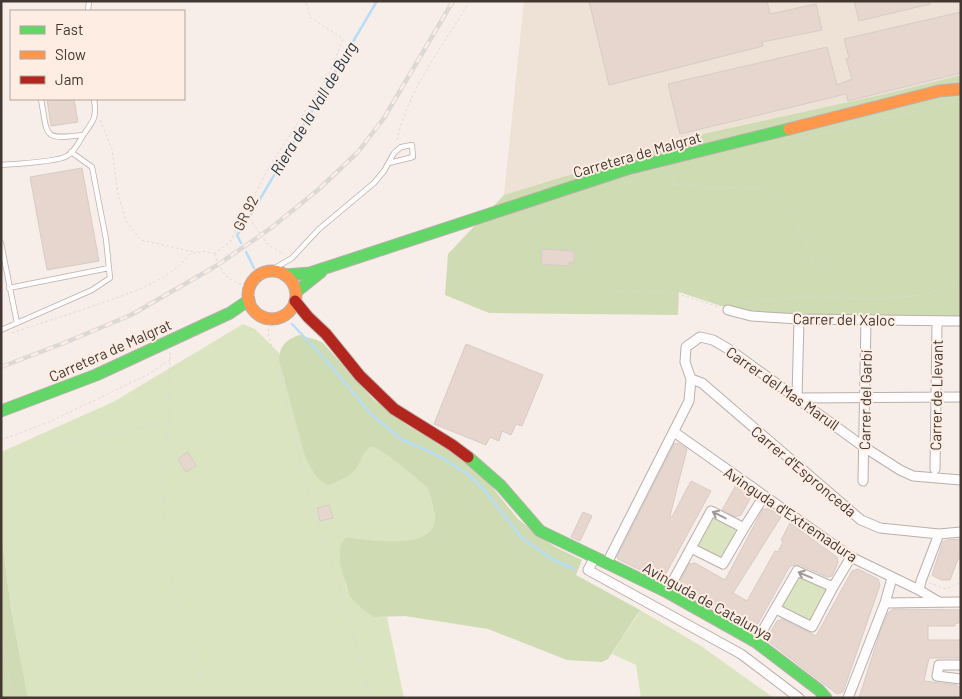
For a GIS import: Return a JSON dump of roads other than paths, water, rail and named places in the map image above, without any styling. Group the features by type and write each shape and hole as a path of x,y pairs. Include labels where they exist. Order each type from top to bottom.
{"street":[{"name":"Carretera de Malgrat","path":"285,275 310,274 627,169 939,92 961,89"},
{"name":"Carretera de Malgrat","path":"294,301 327,268"},
{"path":"270,271 285,275 292,281 294,301 284,316 270,319 254,311 249,300 249,287 253,280 259,275 270,271"},
{"name":"Carretera de Malgrat","path":"1,412 96,375 230,313 249,300"},
{"name":"Avinguda de Catalunya","path":"294,301 326,334 360,376 394,409 452,445 477,464 501,486 540,530 667,592 756,642 819,690 826,698"},
{"name":"Carrer del Xaloc","path":"728,310 751,316 800,319 961,321"},
{"name":"Carretera de Malgrat","path":"230,313 254,311"},
{"path":"800,319 797,398 961,397"},
{"name":"Carrer del Garbí","path":"863,481 866,319"},
{"name":"Carrer de Llevant","path":"935,469 937,320"},
{"name":"Carrer del Mas Marull","path":"607,563 690,402 691,379 685,362 686,348 700,337 713,340 730,350 864,447 900,470 913,476 961,480"},
{"name":"Carrer d'Espronceda","path":"691,379 702,383 861,520 880,528 939,534 961,532"},
{"name":"Avinguda d'Extremadura","path":"674,432 851,557 892,578 920,585 939,602"},
{"path":"691,548 723,564 764,496"},
{"path":"667,592 711,511 744,528"},
{"path":"920,585 939,534"},
{"name":"Avinguda de Catalunya","path":"595,557 588,570 741,654 800,698"},
{"path":"776,609 812,627 851,557"},
{"path":"756,642 797,571 834,587"},
{"path":"848,698 885,603 892,578"},
{"path":"885,603 961,602"},
{"path":"961,665 938,665 937,676 961,679"}],"lane":[{"path":"42,100 47,130 51,136 59,138 83,136"},
{"path":"1,165 38,162 67,156 93,122 96,113 94,100"},
{"path":"270,271 292,258 319,228 374,183 394,153 401,147 412,145 413,157 389,163"},
{"path":"1,330 92,290 110,278 106,238 92,168 71,152"},
{"path":"1,243 17,324"},
{"path":"9,288 109,268"}],"waterway":[{"name":"Riera de la Vall de Burg","path":"250,216 377,1"},
{"name":"Riera de la Vall de Burg","path":"241,243 237,235 247,220"},
{"name":"Riera de la Vall de Burg","path":"246,252 254,268"},
{"name":"Riera de la Vall de Burg","path":"292,324 325,359 371,414 401,439 437,455 468,474 485,491 522,538 552,559 574,569"}],"railway":[{"path":"1,367 131,315 216,266 271,228 319,189 358,152 384,118 453,1"}]}
